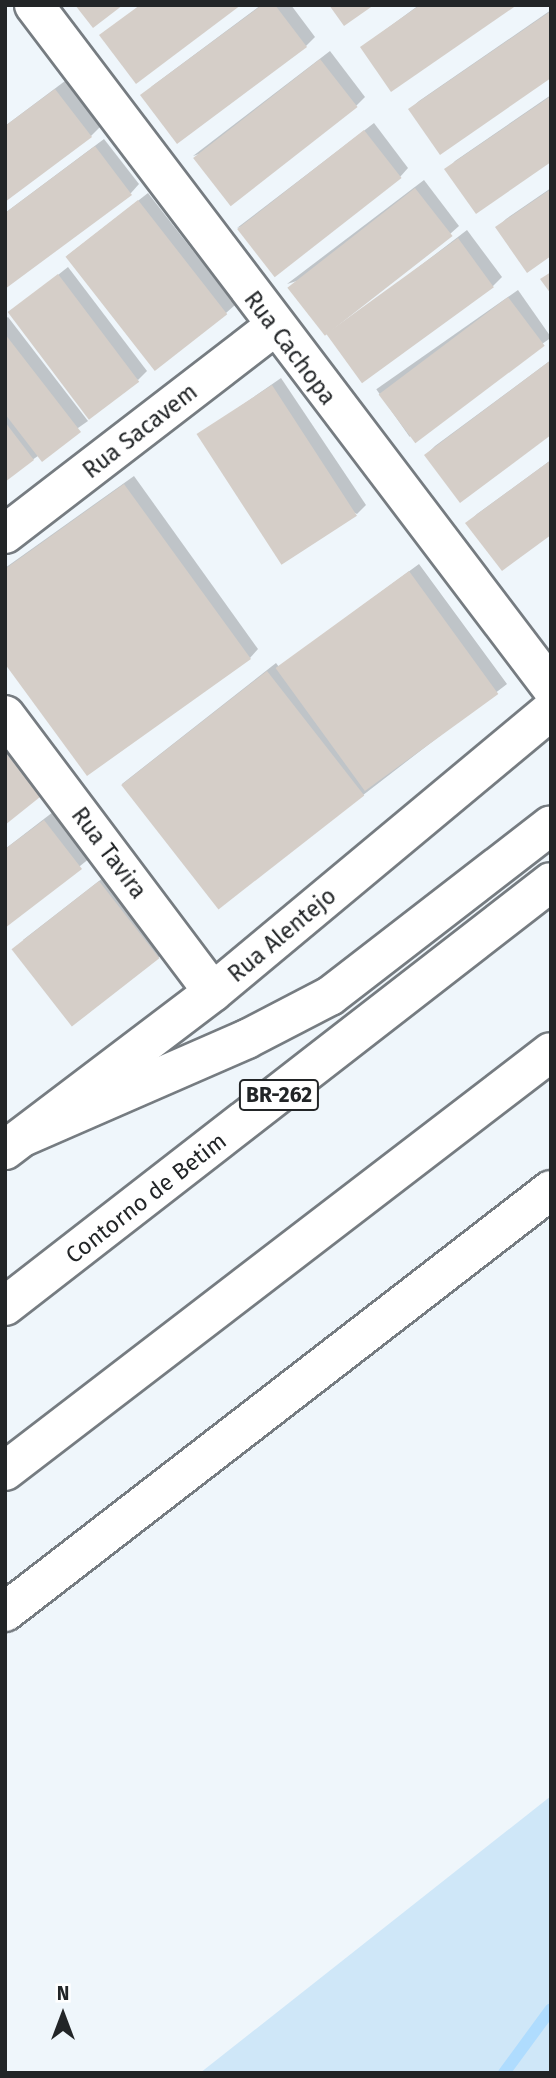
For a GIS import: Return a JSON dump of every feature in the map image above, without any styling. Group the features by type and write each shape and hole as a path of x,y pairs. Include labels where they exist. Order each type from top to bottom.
{"main road":[{"name":"Rua Cachopa","path":"34,5 274,327 551,687"},
{"name":"Rua Sacavem","path":"5,534 274,327"},
{"name":"Rua Alentejo","path":"15,1143 213,992 551,710"},
{"name":"Rua Tavira","path":"5,715 213,992"},
{"name":"BR-262","path":"15,1143 247,1039 330,996 551,825"},
{"name":"Contorno de Betim","path":"5,1306 551,882"},
{"path":"5,1471 551,1052"},
{"path":"5,1612 551,1190"}],"shaded area":[{"path":"551,1796 551,2073 200,2073"}],"building":[{"path":"75,5 123,5 93,28"},
{"path":"140,5 241,5 136,84 99,35"},
{"path":"262,5 275,5 307,47 177,144 140,95"},
{"path":"329,5 374,5 344,26"},
{"path":"420,5 517,5 391,92 360,47"},
{"path":"551,11 551,78 440,155 408,109"},
{"path":"320,59 358,107 231,206 193,158"},
{"path":"55,89 92,137 5,202 5,126"},
{"path":"551,96 551,162 476,214 444,169"},
{"path":"364,130 402,178 275,277 237,229"},
{"path":"95,146 132,195 5,289 5,213"},
{"path":"415,188 453,236 325,336 287,288"},
{"path":"551,189 551,256 527,273 495,227"},
{"path":"138,200 227,314 155,371 66,257"},
{"path":"458,238 494,287 362,383 326,334"},
{"path":"551,272 551,294 540,279"},
{"path":"58,274 139,382 89,420 8,312"},
{"path":"508,297 545,346 415,443 379,394"},
{"path":"5,334 81,432 42,462 5,414"},
{"path":"551,360 551,435 460,503 424,455"},
{"path":"272,385 357,516 281,565 197,434"},
{"path":"5,422 34,460 5,482"},
{"path":"551,460 551,535 502,571 465,523"},
{"path":"124,484 251,659 87,776 5,664 5,569"},
{"path":"409,571 498,694 365,791 276,668"},
{"path":"267,671 364,796 218,909 121,785"},
{"path":"5,752 40,797 5,825"},
{"path":"44,820 82,869 5,928 5,849"},
{"path":"99,881 159,958 72,1027 12,949"}],"waterway":[{"path":"504,2073 551,2009"}]}
